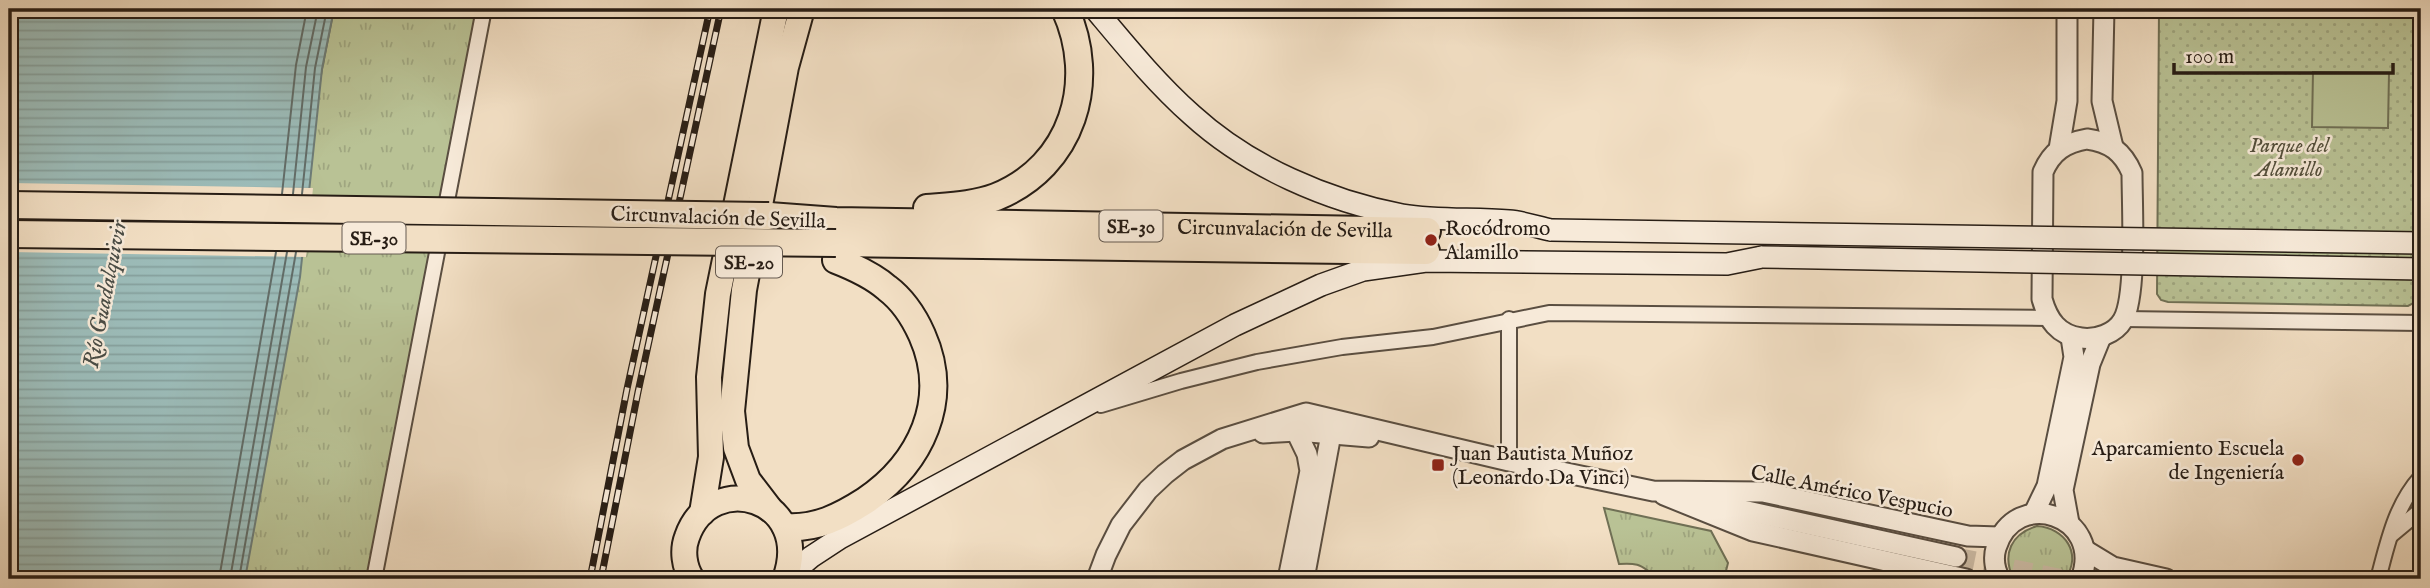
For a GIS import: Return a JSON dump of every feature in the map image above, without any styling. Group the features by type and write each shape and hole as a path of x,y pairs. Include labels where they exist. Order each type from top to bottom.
{"highway":[{"name":"SE-20","path":"692,579 684,558 685,541 691,526 702,513 711,457 709,377 718,294 776,9"},
{"name":"SE-20","path":"785,579 792,562 792,544 778,518 748,480 736,448 732,411 744,290 786,67 802,9"},
{"path":"702,513 718,503 736,499 754,501 778,518 807,527 828,522 849,511 890,482 908,463 931,413 932,369 925,342 913,317 888,288 858,269 836,233 916,208 983,200 1007,192 1034,173 1056,149 1077,104 1080,58 1077,40 1065,9"},
{"name":"Circunvalación de Sevilla","path":"9,205 769,216 836,233"},
{"name":"Circunvalación de Sevilla","path":"9,234 740,243 836,233 1426,240"}],"main road":[{"path":"1095,9 1145,69 1193,116 1229,144 1275,171 1325,193 1376,208 1426,240 1727,264 1762,257 2421,269"},
{"path":"785,579 811,556 840,538 1235,325 1321,285 1363,271 1426,240 1551,230 2421,243"}],"street":[{"path":"374,579 484,9"},
{"path":"2059,149 2067,101 2067,9"},
{"path":"2104,9 2102,101 2113,147"},
{"path":"2087,139 2101,141 2113,147 2126,160 2132,173 2131,297 2123,320 2116,328 2090,340 2071,337 2056,328 2048,318 2042,299 2043,172 2059,149 2071,142 2087,139"},
{"path":"1058,419 1181,381 1257,362 1342,347 1433,337 1549,313 2048,318"},
{"path":"1509,320 1509,461"},
{"path":"2123,320 2421,323"},
{"path":"2034,513 2049,480 2074,357 2071,337"},
{"path":"2069,523 2063,490 2090,364 2101,337"},
{"path":"1288,579 1310,471 1307,454 1312,424"},
{"path":"1304,579 1312,424"},
{"name":"Calle Américo Vespucio","path":"1312,424 1416,440"},
{"name":"Calle Américo Vespucio","path":"1097,579 1105,555 1121,525 1148,490 1183,460 1236,433 1312,424 1416,440 1653,491 1753,531 1966,579"},
{"path":"2378,579 2399,509 2410,489 2421,477"},
{"path":"1653,491 1956,556"},
{"name":"Calle Américo Vespucio","path":"1653,491 1763,492 1968,536 1999,537"},
{"path":"2390,536 2421,510"},
{"path":"2000,579 1996,572 1994,554 1999,537 2008,525 2020,517 2034,513 2052,514 2077,530 2085,550 2086,565 2081,579"},
{"path":"2085,550 2113,567 2166,579"}],"green space":[{"path":"334,9 478,9 372,579 240,579 322,69"},
{"name":"Parque del Alamillo","path":"2159,9 2421,9 2421,299 2408,306 2161,300 2157,294"},
{"path":"2313,72 2389,73 2388,128 2312,127"},
{"path":"1604,508 1711,531 1728,563 1724,579 1665,579 1638,565 1619,564"},
{"path":"2037,526 2056,532 2068,544 2072,560 2065,579 2013,578 2008,561 2011,546 2021,534"}],"water":[{"name":"Río Guadalquivir","path":"9,9 334,9 322,69 300,277 245,579 9,579"}],"pier":[{"path":"9,183 313,188 306,257 9,252"}],"tunnel":[{"path":"1956,557 2063,579"}],"railway":[{"path":"590,579 627,389 710,9"},
{"path":"601,579 638,392 721,9"}],"place":[{"name":"Rocódromo Alamillo","path":"1431,240"},
{"name":"Aparcamiento Escuela de Ingeniería","path":"2298,460"},
{"name":"Juan Bautista Muñoz (Leonardo Da Vinci)","path":"1438,465"}]}
